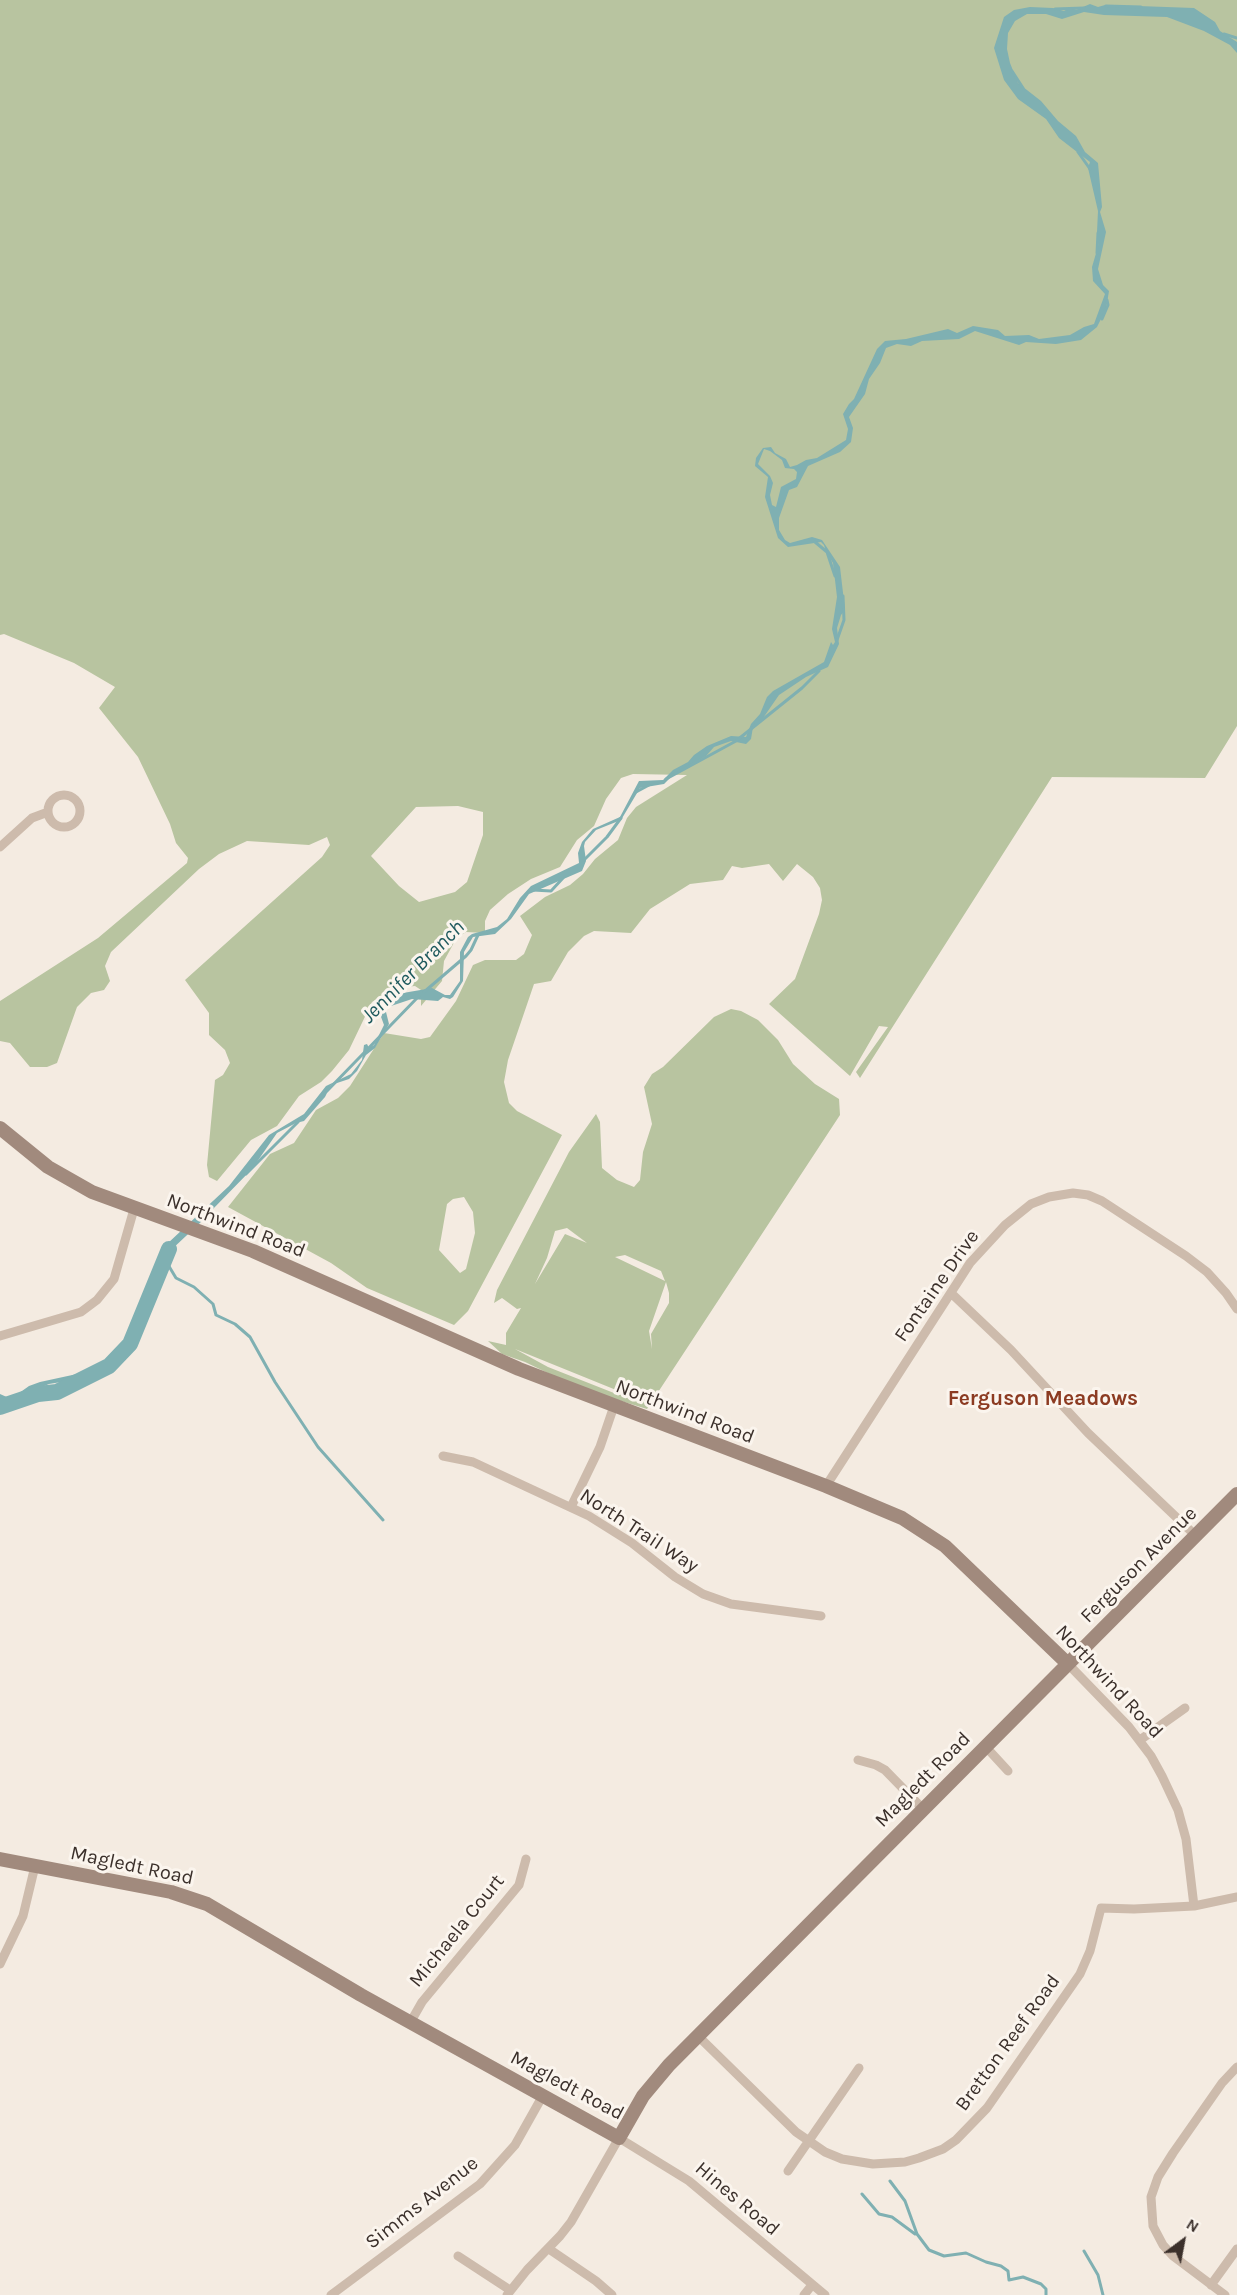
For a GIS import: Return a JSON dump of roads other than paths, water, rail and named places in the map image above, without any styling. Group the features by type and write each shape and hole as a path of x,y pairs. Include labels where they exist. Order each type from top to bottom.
{"street":[{"path":"0,847 32,818 48,812"},
{"name":"Northwind Road","path":"0,1128 69,1181 92,1192 296,1269 470,1349 826,1486 902,1518 935,1538 975,1573 1068,1664 1140,1740 1162,1776 1178,1810 1189,1853 1194,1906"},
{"name":"Fontaine Drive","path":"826,1486 970,1263 1005,1225 1031,1204 1049,1197 1073,1193 1088,1195 1102,1201 1207,1272 1237,1309"},
{"path":"0,1336 81,1312 97,1300 114,1279 134,1209"},
{"path":"951,1293 1011,1350 1088,1433 1196,1536"},
{"path":"571,1507 600,1448 614,1406"},
{"name":"North Trail Way","path":"443,1456 473,1462 571,1507 606,1526 675,1577 704,1594 731,1604 821,1616"},
{"name":"Ferguson Avenue","path":"1068,1664 1196,1536 1235,1501"},
{"name":"Magledt Road","path":"0,1858 163,1890 195,1899 242,1923 410,2023 620,2138 643,2096 698,2036 1068,1664"},
{"path":"1140,1740 1185,1708"},
{"path":"985,1746 1008,1771"},
{"path":"858,1760 867,1761 885,1770 923,1809"},
{"name":"Michaela Court","path":"410,2023 422,2002 519,1885 526,1859"},
{"path":"0,1964 23,1916 35,1866"},
{"path":"1194,1906 1237,1897"},
{"name":"Bretton Reef Road","path":"698,2036 777,2114 808,2141 825,2152 842,2159 873,2164 905,2162 943,2149 956,2140 987,2108 1080,1974 1090,1951 1101,1908 1194,1906"},
{"path":"1225,2295 1173,2256 1163,2245 1154,2226 1151,2197 1158,2177 1173,2153 1237,2067"},
{"path":"788,2171 858,2068"},
{"name":"Simms Avenue","path":"331,2295 480,2184 514,2145 542,2097"},
{"path":"458,2256 509,2293 527,2270 560,2236 582,2206 620,2138"},
{"name":"Hines Road","path":"620,2138 688,2181 825,2295"},
{"path":"549,2248 612,2295"},
{"path":"1211,2285 1237,2249"},
{"path":"804,2295 812,2285"}],"water":[{"name":"Jennifer Branch","path":"1090,4 1098,7 1105,5 1130,8 1138,6 1194,8 1215,22 1220,31 1237,42 1237,53 1230,45 1204,31 1167,17 1084,12 1062,19 1046,14 1027,14 1015,21 1008,33 1007,49 1018,83 1041,101 1058,121 1076,136 1085,152 1098,163 1102,207 1100,212 1106,232 1098,269 1103,285 1109,291 1106,309 1097,327 1081,340 1056,344 1026,342 1019,345 975,331 959,339 922,341 911,346 897,344 886,348 880,363 869,379 865,394 849,417 853,428 851,442 840,452 808,466 797,487 789,490 779,518 779,530 785,540 790,543 812,537 822,540 840,567 845,610 837,628 839,644 828,667 806,677 779,695 761,721 753,727 751,739 746,744 731,741 714,747 706,756 673,775 664,784 640,788 621,820 596,830 585,842 586,861 582,871 529,894 511,919 495,934 473,937 464,952 463,981 453,997 450,999 443,997 438,1001 412,999 385,1008 389,1024 375,1048 366,1055 357,1071 349,1079 331,1085 325,1097 304,1121 277,1133 252,1169 212,1210 204,1214 202,1221 170,1251 143,1303 143,1323 135,1342 126,1355 102,1371 86,1378 49,1384 32,1395 14,1402 0,1402 0,1394 9,1398 40,1382 100,1369 109,1356 133,1340 138,1324 140,1304 167,1244 229,1186 269,1135 304,1114 326,1086 351,1074 362,1060 364,1045 367,1044 369,1048 374,1045 384,1025 380,1014 382,1005 403,993 432,988 445,995 450,995 460,981 460,952 468,937 497,927 507,919 520,898 531,886 579,863 578,853 582,842 593,829 620,817 639,781 663,780 707,746 731,736 746,737 751,724 760,714 767,697 773,691 824,662 831,642 833,645 835,642 832,629 837,597 833,563 821,542 788,547 778,538 765,497 768,477 755,466 756,458 763,448 771,447 775,453 786,459 790,467 817,458 846,440 848,429 843,414 854,399 877,349 885,341 906,339 948,329 957,333 973,326 998,330 1005,336 1029,335 1039,339 1070,335 1094,324 1105,294 1093,281 1092,267 1099,243 1098,211 1088,168 1090,162 1059,138 1046,119 1018,99 1004,80 994,48 1004,17 1014,10 1030,7 1064,11 1071,7 1076,10","holes":["764,449 782,460 785,468 794,469 797,472 796,479 781,487 776,507 772,505 770,495 773,483 770,476 758,464"]}],"waterway":[{"name":"Jennifer Branch","path":"1106,6 1141,7"},
{"name":"Jennifer Branch","path":"1055,9 1084,8"},
{"name":"Jennifer Branch","path":"1224,34 1237,38"},
{"name":"Jennifer Branch","path":"1012,71 1023,88"},
{"name":"Jennifer Branch","path":"1078,152 1090,169"},
{"name":"Jennifer Branch","path":"1097,253 1098,233"},
{"name":"Jennifer Branch","path":"1102,319 1108,305 1107,300"},
{"name":"Jennifer Branch","path":"815,542 827,552 835,576"},
{"name":"Jennifer Branch","path":"837,640 844,620 843,596"},
{"name":"Jennifer Branch","path":"666,779 736,741 802,688 819,671"},
{"name":"Jennifer Branch","path":"636,792 649,785"},
{"name":"Jennifer Branch","path":"584,860 607,837 621,818"},
{"name":"Jennifer Branch","path":"533,890 551,891 563,878"},
{"name":"Jennifer Branch","path":"424,992 466,956 478,935"},
{"name":"Jennifer Branch","path":"327,1091 419,996"},
{"name":"Jennifer Branch","path":"246,1174 298,1122"},
{"name":"Jennifer Branch","path":"0,1407 38,1394 57,1392 109,1366 130,1344 169,1249"},
{"path":"164,1258 176,1278 194,1287 213,1304 216,1315 235,1324 250,1337 275,1382 318,1447 383,1520"},
{"path":"890,2181 905,2201 917,2234 929,2250 944,2256 966,2253 1001,2266 1008,2271 1009,2280 1023,2277 1041,2284 1046,2289 1046,2295"},
{"path":"862,2194 879,2214 892,2217 915,2234"},
{"path":"1084,2251 1098,2275 1103,2295"}],"district":[{"name":"Ferguson Meadows","path":"1043,1399"}]}
